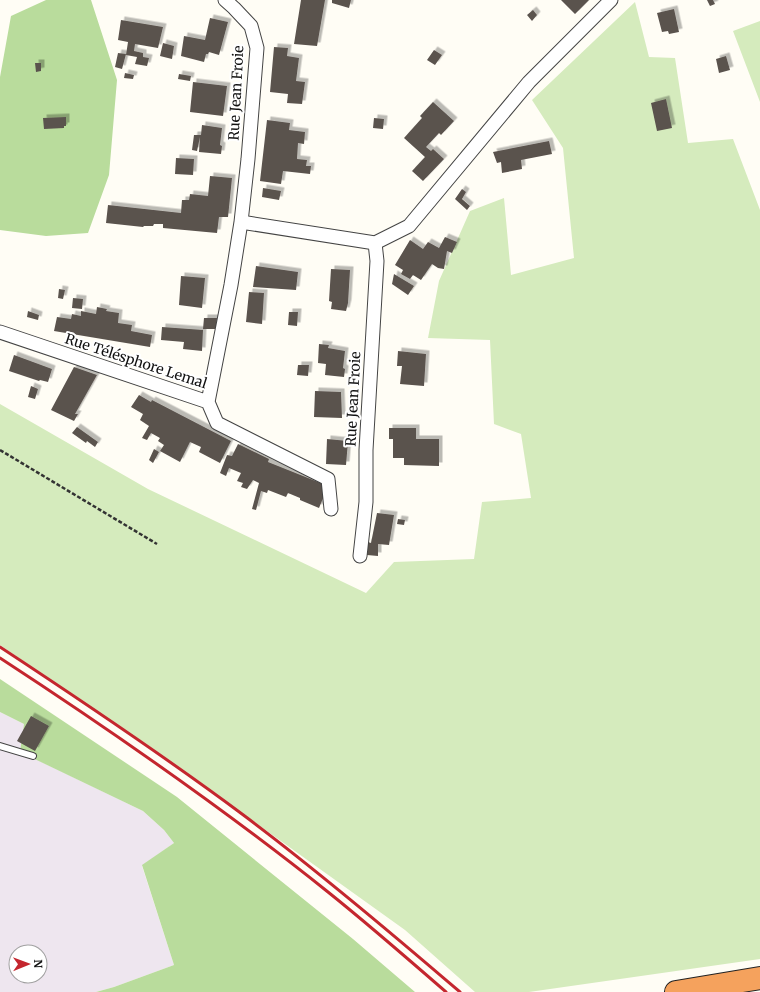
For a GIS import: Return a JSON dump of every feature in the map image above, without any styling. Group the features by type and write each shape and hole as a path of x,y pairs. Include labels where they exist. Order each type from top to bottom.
{"highway":[{"path":"676,992 760,978"}],"street":[{"name":"Rue Jean Froie","path":"208,402 231,285 241,222 248,159 257,48 251,26 225,0"},
{"path":"241,222 376,243 409,226 529,82 611,0"},
{"name":"Rue Jean Froie","path":"360,556 366,502 366,450 377,261 376,243"},
{"name":"Rue Télésphore Lemal","path":"0,332 208,402 217,423 328,479 331,509"}],"lane":[{"path":"0,746 33,756"}],"path":[{"path":"0,450 157,544"}],"shaded area":[{"path":"0,712 24,724 21,752 143,811 164,830 174,843 142,866 174,965 96,992 0,992"}],"green space":[{"path":"46,0 91,0 117,80 109,175 88,233 46,236 0,230 0,77 11,16"},
{"path":"635,2 649,57 675,58 688,143 733,139 760,210 760,959 529,992 475,992 405,930 204,786 0,645 0,404 148,489 366,593 394,562 474,559 482,502 531,498 521,434 494,424 490,340 428,338 439,281 470,211 504,198 511,275 574,258 563,148 532,100"},
{"path":"760,21 760,102 733,31"},
{"path":"0,679 177,797 353,939 415,992 96,992 174,965 142,865 174,843 164,830 143,811 20,752 24,724 0,712"}],"building":[{"path":"301,0 325,0 317,46 294,44"},
{"path":"332,0 351,0 349,8 332,3"},
{"path":"561,0 589,0 575,14"},
{"path":"707,0 713,0 715,4 710,6"},
{"path":"674,9 679,32 669,34 668,31 662,32 657,13"},
{"path":"533,10 537,15 532,21 527,15"},
{"path":"210,18 228,22 219,55 209,52 206,54 204,62 181,56 184,36 205,40"},
{"path":"121,20 163,27 158,48 135,44 134,51 143,53 143,57 149,58 147,66 135,64 137,57 126,55 128,42 118,40"},
{"path":"163,43 174,46 172,59 160,56"},
{"path":"274,47 288,48 287,56 299,58 296,81 305,82 302,104 287,103 288,94 270,92"},
{"path":"434,50 442,55 435,65 427,60"},
{"path":"118,53 126,54 122,69 115,67"},
{"path":"726,56 730,70 719,73 716,59"},
{"path":"35,63 41,63 41,71 36,72"},
{"path":"125,73 134,75 133,79 124,78"},
{"path":"179,74 191,76 190,81 178,79"},
{"path":"193,82 227,86 223,116 190,112"},
{"path":"666,99 672,128 657,131 651,103"},
{"path":"433,102 454,121 441,135 439,133 426,147 431,151 433,149 444,159 423,181 412,171 425,157 404,138 422,118 420,116"},
{"path":"66,117 66,126 64,126 64,128 44,129 43,118"},
{"path":"374,118 384,119 383,129 373,128"},
{"path":"267,120 290,123 289,130 305,132 304,144 298,143 297,159 307,160 306,166 311,166 310,174 283,171 281,184 260,181"},
{"path":"202,125 222,128 220,145 222,146 221,154 199,152 200,137 197,151 192,150 194,135 201,135"},
{"path":"549,141 552,154 521,160 522,169 502,173 501,162 497,163 493,152"},
{"path":"176,158 194,159 193,175 175,174"},
{"path":"210,176 232,178 228,217 219,217 217,233 163,228 163,224 154,224 153,226 143,227 106,223 108,205 181,213 182,200 189,200 190,194 208,196"},
{"path":"263,188 281,191 279,200 262,197"},
{"path":"462,189 466,192 462,199 470,206 467,210 455,199"},
{"path":"445,237 457,242 452,253 447,251 444,269 438,268 432,264 421,280 413,275 410,279 401,274 403,270 395,265 410,240 423,249 428,242 439,248"},
{"path":"256,266 298,272 296,290 253,287"},
{"path":"331,269 350,270 348,303 346,311 331,309 332,302 329,301"},
{"path":"394,274 414,286 408,295 392,284"},
{"path":"181,276 205,278 202,308 179,305"},
{"path":"59,289 65,290 63,299 58,298"},
{"path":"249,292 264,293 262,324 246,322"},
{"path":"73,298 83,299 82,309 72,308"},
{"path":"97,307 107,309 106,311 119,313 118,323 132,325 131,331 152,335 150,347 54,331 57,317 71,319 72,314 81,316 81,311 96,314"},
{"path":"28,311 39,315 38,320 27,317"},
{"path":"289,312 298,312 297,326 288,325"},
{"path":"204,318 217,318 216,329 203,329"},
{"path":"162,327 203,330 202,351 183,349 184,342 161,340"},
{"path":"319,344 329,345 328,348 345,351 343,368 345,369 344,377 325,375 326,364 318,363"},
{"path":"398,351 426,354 424,386 400,384 402,366 397,366"},
{"path":"14,355 52,369 48,382 39,381 9,371"},
{"path":"298,365 309,365 308,376 297,375"},
{"path":"74,367 97,375 75,414 78,414 74,421 51,410"},
{"path":"31,386 38,389 35,399 28,397"},
{"path":"315,391 341,392 342,418 314,417"},
{"path":"139,395 151,402 152,400 231,441 220,463 199,452 201,447 190,442 180,462 160,451 164,445 158,441 160,438 151,433 147,440 142,438 149,426 140,420 143,414 131,407"},
{"path":"77,427 98,442 95,447 87,441 86,443 72,433"},
{"path":"389,428 416,428 416,439 439,439 439,466 404,465 404,458 393,458 393,439 389,439"},
{"path":"327,439 348,441 346,465 326,464"},
{"path":"238,444 269,459 268,462 328,486 319,508 288,493 286,497 268,490 267,493 261,491 256,510 252,509 259,483 253,480 247,489 241,487 243,483 237,481 241,473 229,468 226,476 220,473 227,455 232,456"},
{"path":"154,449 159,452 153,463 149,460"},
{"path":"377,513 394,515 389,545 378,544 378,556 367,555 368,542 371,543"},
{"path":"398,519 405,520 404,525 397,524"},
{"path":"31,716 49,726 35,751 17,741"}],"railway":[{"path":"0,647 152,749 242,814 325,879 460,992"},
{"path":"0,658 208,800 343,904 446,992"}]}
